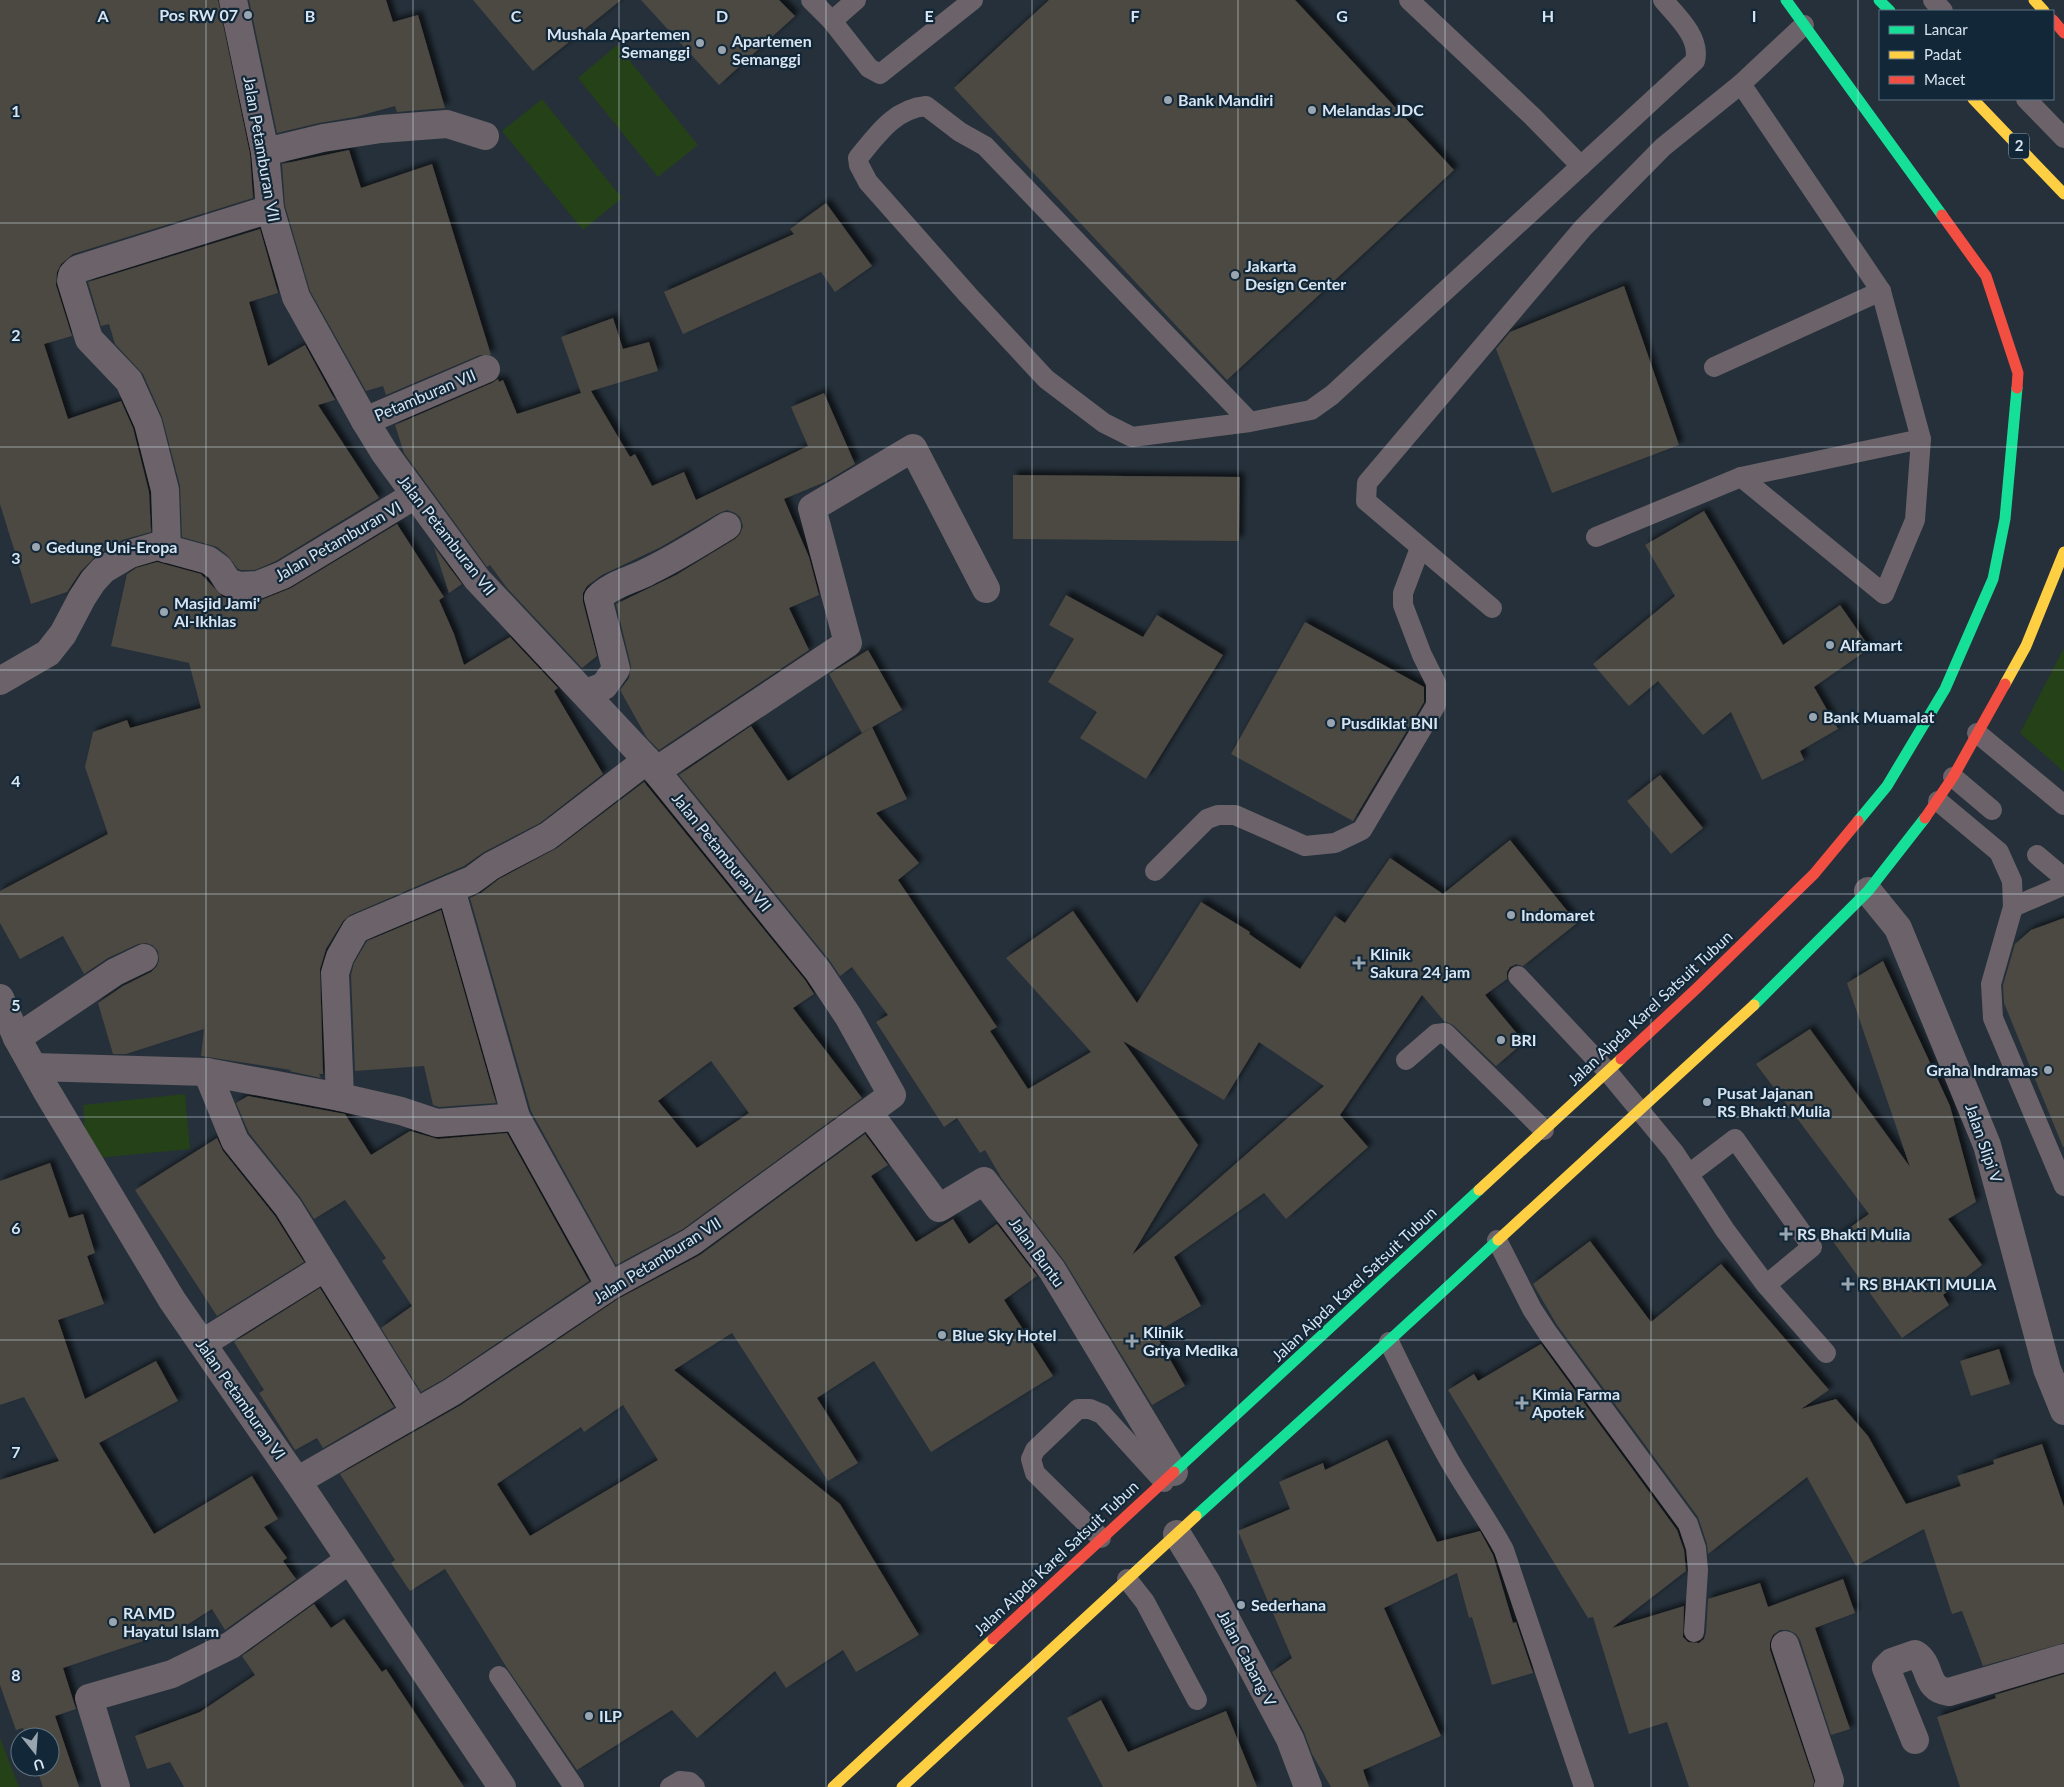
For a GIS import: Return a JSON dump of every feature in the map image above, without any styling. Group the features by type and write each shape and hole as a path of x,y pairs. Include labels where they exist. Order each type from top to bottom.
{"main road":[{"name":"Jalan Aipda Karel Satsuit Tubun","path":"833,1787 1696,989 1814,874 1888,786 1945,689 1993,579 2005,519 2018,372 1986,276 1786,0"},
{"path":"1879,0 1889,10"},
{"path":"2034,0 2043,10"},
{"path":"2054,21 2064,33"},
{"name":"2","path":"1974,100 2064,194"},
{"path":"902,1787 1773,988 1868,891 1938,801 1954,777 2026,646 2064,552"}],"street":[{"name":"Jalan Petamburan VII","path":"233,0 265,152 270,210 296,297 364,421 415,495 478,579 651,765 818,970 848,1016 892,1095 691,1242 610,1286 460,1386 297,1481"},
{"path":"265,152 323,138 381,128 447,124 484,136"},
{"path":"167,549 165,490 148,423 129,381 89,339 71,281 72,275 78,269 129,252 270,210"},
{"name":"Petamburan VII","path":"364,421 486,369"},
{"path":"340,1097 335,973 340,957 356,929 472,880 491,866 548,836 651,765 848,643 812,508 913,448 986,589"},
{"name":"Jalan Petamburan VI","path":"0,681 48,652 63,634 82,598 103,570 130,554 157,546 208,560 219,568 228,582 239,586 258,585 283,575 415,495"},
{"path":"586,693 604,686 616,669 598,598 605,591 690,550 726,526"},
{"path":"451,889 516,1117 610,1286"},
{"name":"Jalan Slipi V","path":"1868,891 1898,928 1987,1145 2047,1369 2064,1411"},
{"path":"17,1038 115,972 144,958"},
{"name":"Jalan Petamburan VI","path":"0,998 17,1038 172,1300 297,1481 502,1787"},
{"path":"34,1067 207,1072 340,1097 401,1111 438,1123 516,1117"},
{"path":"207,1072 235,1141 288,1208 416,1413"},
{"name":"Jalan Buntu","path":"869,1113 939,1208 984,1181 1052,1270 1169,1477"},
{"path":"202,1343 325,1267"},
{"name":"Jalan Cabang V","path":"1177,1534 1206,1583 1290,1739 1308,1787"},
{"path":"116,1787 89,1698 172,1674 231,1645 349,1560"},
{"path":"1784,1645 1830,1781 1828,1787"},
{"path":"1915,1740 1886,1668 1892,1662 1915,1654 1922,1658 1932,1684 1940,1691 1949,1692 2064,1658"}],"lane":[{"path":"811,0 832,22 869,68 880,74 973,0"},
{"path":"832,22 856,0"},
{"path":"1410,0 1532,116 1581,166"},
{"path":"1250,422 985,146 960,132 926,106 903,111 884,128 858,158 868,182 968,295 1046,379 1104,423 1132,437 1250,422 1311,410 1332,394 1695,61 1697,49 1686,28 1663,0"},
{"path":"1933,0 1942,10"},
{"path":"1492,608 1366,501 1367,483 1583,228 1663,147 1742,84 1804,25"},
{"path":"1741,477 1884,594 1915,520 1921,439 1881,290 1742,84"},
{"path":"2027,100 2064,138"},
{"path":"1714,367 1881,290"},
{"path":"1596,537 1741,477 1921,439"},
{"path":"1155,872 1207,819 1218,815 1235,815 1305,846 1335,843 1362,830 1436,704 1436,683 1422,655 1402,605 1403,593 1420,548"},
{"path":"1977,733 2064,805"},
{"path":"1954,777 1992,810"},
{"path":"1938,801 1999,852 2012,881 2013,907 1990,984 1993,1018 2064,1186"},
{"path":"2037,855 2064,878"},
{"path":"2013,907 2064,885"},
{"path":"1518,976 1607,1071 1639,1109 1674,1152 1726,1230 1766,1285 1826,1353"},
{"path":"1406,1060 1436,1034 1445,1033 1544,1130"},
{"path":"1689,1174 1735,1139 1812,1248 1766,1285"},
{"path":"1498,1240 1532,1310 1688,1524 1696,1548 1698,1570 1694,1632"},
{"path":"1389,1342 1448,1458 1467,1490 1487,1517 1504,1550 1584,1787"},
{"path":"1101,1538 1035,1473 1032,1459 1035,1450 1078,1409 1090,1409 1102,1414 1169,1477"},
{"path":"1127,1579 1145,1602 1197,1700"},
{"path":"499,1676 574,1787"},
{"path":"670,1787 680,1781 690,1782 695,1787"}],"green space":[{"path":"617,45 698,145 658,177 578,78"},
{"path":"542,99 622,198 583,230 502,131"},
{"path":"2064,648 2064,772 2020,733"},
{"path":"185,1094 190,1149 87,1159 83,1105"},
{"path":"0,1738 10,1764 10,1777 15,1777 19,1787 0,1787"}],"building":[{"path":"0,0 218,0 250,154 253,198 73,254 61,264 57,272 56,285 72,336 44,344 68,419 121,401 133,428 149,492 151,532 122,540 95,557 81,571 67,592 31,604 0,504"},
{"path":"249,0 386,0 393,22 418,15 445,108 397,112 395,106 355,117 277,133"},
{"path":"473,0 621,0 533,71"},
{"name":"Apartemen Semanggi","path":"641,0 779,0 795,16 719,85"},
{"name":"Jakarta Design Center","path":"1049,0 1295,0 1454,170 1227,380 954,88"},
{"path":"349,150 361,188 432,164 491,355 480,355 386,395 383,386 366,391 310,291 285,206 282,164"},
{"path":"826,203 872,266 835,292 821,272 683,334 664,292 794,234 790,229"},
{"path":"260,229 278,293 249,302 268,366 305,345 335,400 318,405 379,498 276,561 255,570 241,570 217,547 182,537 180,486 162,417 143,374 115,344 109,324 101,326 88,282"},
{"path":"1624,286 1679,445 1552,493 1496,349 1510,332"},
{"path":"613,318 623,349 649,342 658,371 591,391 630,457 635,454 652,486 684,472 696,500 808,446 791,407 824,393 855,464 825,482 784,499 809,557 819,595 789,608 809,650 659,750 647,738 620,690 629,678 631,666 616,604 676,575 735,539 740,534 743,526 740,517 727,510 719,513 661,547 602,575 587,586 583,593 583,602 597,656 582,668 507,588 490,565 487,567 404,453 395,425 498,379 499,382 503,380 517,414 581,393 561,337"},
{"path":"1013,475 1240,477 1239,541 1013,539"},
{"path":"1704,511 1783,645 1840,605 1870,648 1814,687 1838,729 1800,751 1804,760 1762,780 1731,712 1703,735 1658,681 1629,706 1593,664 1675,596 1645,545"},
{"path":"397,524 444,597 439,600 454,634 464,665 510,637 558,688 554,691 603,774 540,823 484,852 464,866 350,915 343,921 326,949 320,969 323,1074 319,1074 321,1078 289,1071 291,1070 201,1056 204,1029 126,1054 113,1054 98,1003 123,986 151,972 157,966 159,960 158,951 152,945 146,943 138,944 108,958 84,974 63,936 20,959 0,923 0,891 108,834 85,767 93,732 127,720 130,728 201,708 189,663 111,646 127,574 136,568 157,562 201,574 223,597 239,602 259,601 291,588"},
{"path":"434,547 462,584 449,593"},
{"path":"1066,595 1143,637 1157,615 1223,655 1146,779 1080,738 1097,712 1048,682 1074,639 1049,625"},
{"name":"Pusdiklat BNI","path":"1305,622 1424,687 1424,702 1353,821 1231,754"},
{"path":"868,650 902,710 862,733 829,674"},
{"path":"751,726 788,781 872,727 907,799 876,813 919,863 898,880 997,1027 990,1031 1028,1089 1091,1052 1006,958 1073,911 1137,1003 1201,902 1250,932 1249,934 1300,969 1335,916 1345,923 1390,858 1443,894 1510,840 1577,923 1523,966 1516,964 1510,967 1507,972 1507,979 1485,995 1524,1042 1496,1066 1453,1025 1444,1021 1422,995 1340,1115 1368,1147 1286,1219 1264,1193 1174,1257 1201,1306 1155,1333 1185,1386 1152,1405 1065,1262 1002,1179 985,1150 980,1153 957,1118 944,1127 876,1022 888,1015 852,967 840,976 830,961 679,775","holes":["1123,1041 1224,1100 1259,1042 1324,1086 1132,1255 1198,1145"]},
{"path":"1660,775 1703,828 1671,854 1627,801"},
{"path":"644,782 805,980 814,994 793,1008 862,1098 683,1229 616,1265 531,1111 470,898 481,893 499,879 557,848","holes":["711,1061 749,1113 697,1148 658,1101"]},
{"path":"441,910 496,1103 439,1107 433,1105 424,1066 355,1071 351,975 354,963 367,941"},
{"name":"Graha Indramas","path":"2064,918 2063,1147 2004,1003 2003,985 2015,944 2031,930"},
{"path":"1883,961 1950,1106 1976,1202 1948,1219 1982,1265 1943,1295 1949,1305 1902,1338 1832,1240 1869,1214 1756,1064 1810,1029 1910,1167 1847,983"},
{"path":"248,1096 345,1114 371,1155 410,1131 438,1139 507,1133 589,1281 444,1379 421,1392 381,1328 412,1306 382,1261 386,1258 345,1200 314,1219 300,1197 249,1133 236,1103"},
{"path":"865,1134 888,1165 871,1176 916,1242 953,1219 969,1244 997,1224 1037,1276 1004,1300 1053,1376 931,1452 874,1361 817,1398 858,1463 828,1481 732,1333 674,1370 840,1504 919,1635 856,1672 843,1650 786,1688 775,1671 697,1738 672,1710 577,1770 507,1668 445,1569 410,1591 391,1563 395,1560 340,1474 461,1405 618,1299 700,1255","holes":["623,1405 658,1460 530,1536 497,1484 581,1427 584,1432"]},
{"path":"217,1138 223,1151 275,1216 304,1262 217,1316 135,1190"},
{"path":"50,1163 69,1218 83,1214 95,1253 87,1256 104,1304 58,1320 85,1399 156,1361 178,1401 99,1443 154,1534 252,1476 278,1519 264,1527 287,1558 283,1561 296,1579 225,1630 212,1609 182,1628 63,1668 76,1709 55,1716 59,1727 15,1727 0,1685 0,1480 59,1461 24,1397 0,1405 0,1181"},
{"path":"1590,1241 1651,1322 1721,1264 1829,1390 1801,1409 1836,1399 1868,1436 1906,1504 1961,1486 1957,1476 1994,1464 1993,1460 2042,1444 2064,1507 2064,1643 1983,1666 1962,1611 1952,1614 1924,1529 1856,1566 1807,1477 1708,1554 1707,1544 1698,1517 1557,1325 1533,1284"},
{"path":"320,1288 394,1407 323,1448 317,1438 295,1450 259,1393 264,1390 234,1342"},
{"path":"1541,1344 1677,1530 1684,1550 1686,1571 1612,1628 1684,1606 1683,1637 1688,1642 1699,1643 1704,1639 1706,1633 1708,1599 1760,1583 1768,1607 1843,1579 1855,1613 1815,1628 1850,1729 1831,1735 1800,1640 1796,1634 1788,1630 1780,1630 1773,1635 1770,1642 1770,1650 1814,1781 1813,1787 1689,1787 1667,1722 1629,1734 1593,1617 1588,1618 1448,1390 1474,1374 1478,1381"},
{"path":"1999,1349 2010,1384 1971,1396 1960,1361"},
{"path":"1387,1440 1437,1542 1480,1531 1493,1555 1513,1623 1516,1622 1533,1673 1492,1685 1472,1617 1469,1618 1457,1573 1384,1608 1441,1736 1363,1770 1369,1787 1331,1787 1312,1754 1304,1732 1272,1672 1292,1658 1238,1531 1290,1509 1279,1482 1323,1463 1325,1470"},
{"path":"314,1604 331,1628 344,1619 382,1672 386,1669 464,1787 184,1787 170,1762 147,1769 135,1736 200,1712 255,1675 242,1656"},
{"path":"2064,1674 2064,1787 1960,1787 1937,1717 1996,1698 1995,1695"},
{"path":"1101,1700 1128,1752 1226,1711 1257,1787 1103,1787 1067,1718"},
{"path":"60,1731 79,1787 43,1787 40,1777 60,1777"}],"traffic: fast":[{"path":"1786,0 1942,215"},
{"path":"1879,0 1889,10"},
{"path":"1858,821 1887,786 1945,689 1993,579 2005,519 2017,388"},
{"path":"1754,1005 1868,891 1925,818"},
{"path":"1174,1472 1479,1190"},
{"path":"1196,1516 1498,1240"}],"traffic: slow":[{"path":"2034,0 2043,10"},
{"path":"1974,100 2064,194"},
{"path":"2005,684 2026,646 2064,552"},
{"path":"1498,1240 1754,1005"},
{"path":"1479,1190 1621,1059"},
{"path":"902,1787 1196,1516"},
{"path":"833,1787 993,1639"}],"traffic: jam":[{"path":"2054,21 2064,33"},
{"path":"1942,215 1986,276 2018,373 2017,388"},
{"path":"1925,818 1953,777 2005,684"},
{"path":"1621,1059 1814,874 1858,821"},
{"path":"993,1639 1174,1472"}],"place":[{"name":"Pos RW 07","path":"248,15"},
{"name":"Mushala Apartemen Semanggi","path":"700,43"},
{"name":"Apartemen Semanggi","path":"722,50"},
{"name":"Bank Mandiri","path":"1168,100"},
{"name":"Melandas JDC","path":"1312,110"},
{"name":"Jakarta Design Center","path":"1235,275"},
{"name":"Gedung Uni-Eropa","path":"36,547"},
{"name":"Masjid Jami' Al-Ikhlas","path":"164,612"},
{"name":"Alfamart","path":"1830,645"},
{"name":"Bank Muamalat","path":"1813,717"},
{"name":"Pusdiklat BNI","path":"1331,723"},
{"name":"Indomaret","path":"1511,915"},
{"name":"Klinik Sakura 24 jam","path":"1359,963"},
{"name":"BRI","path":"1501,1040"},
{"name":"Graha Indramas","path":"2048,1070"},
{"name":"Pusat Jajanan RS Bhakti Mulia","path":"1707,1102"},
{"name":"RS Bhakti Mulia","path":"1786,1234"},
{"name":"RS BHAKTI MULIA","path":"1848,1284"},
{"name":"Blue Sky Hotel","path":"942,1335"},
{"name":"Klinik Griya Medika","path":"1132,1341"},
{"name":"Kimia Farma Apotek","path":"1522,1403"},
{"name":"Sederhana","path":"1241,1605"},
{"name":"RA MD Hayatul Islam","path":"113,1622"},
{"name":"ILP","path":"589,1716"}]}
